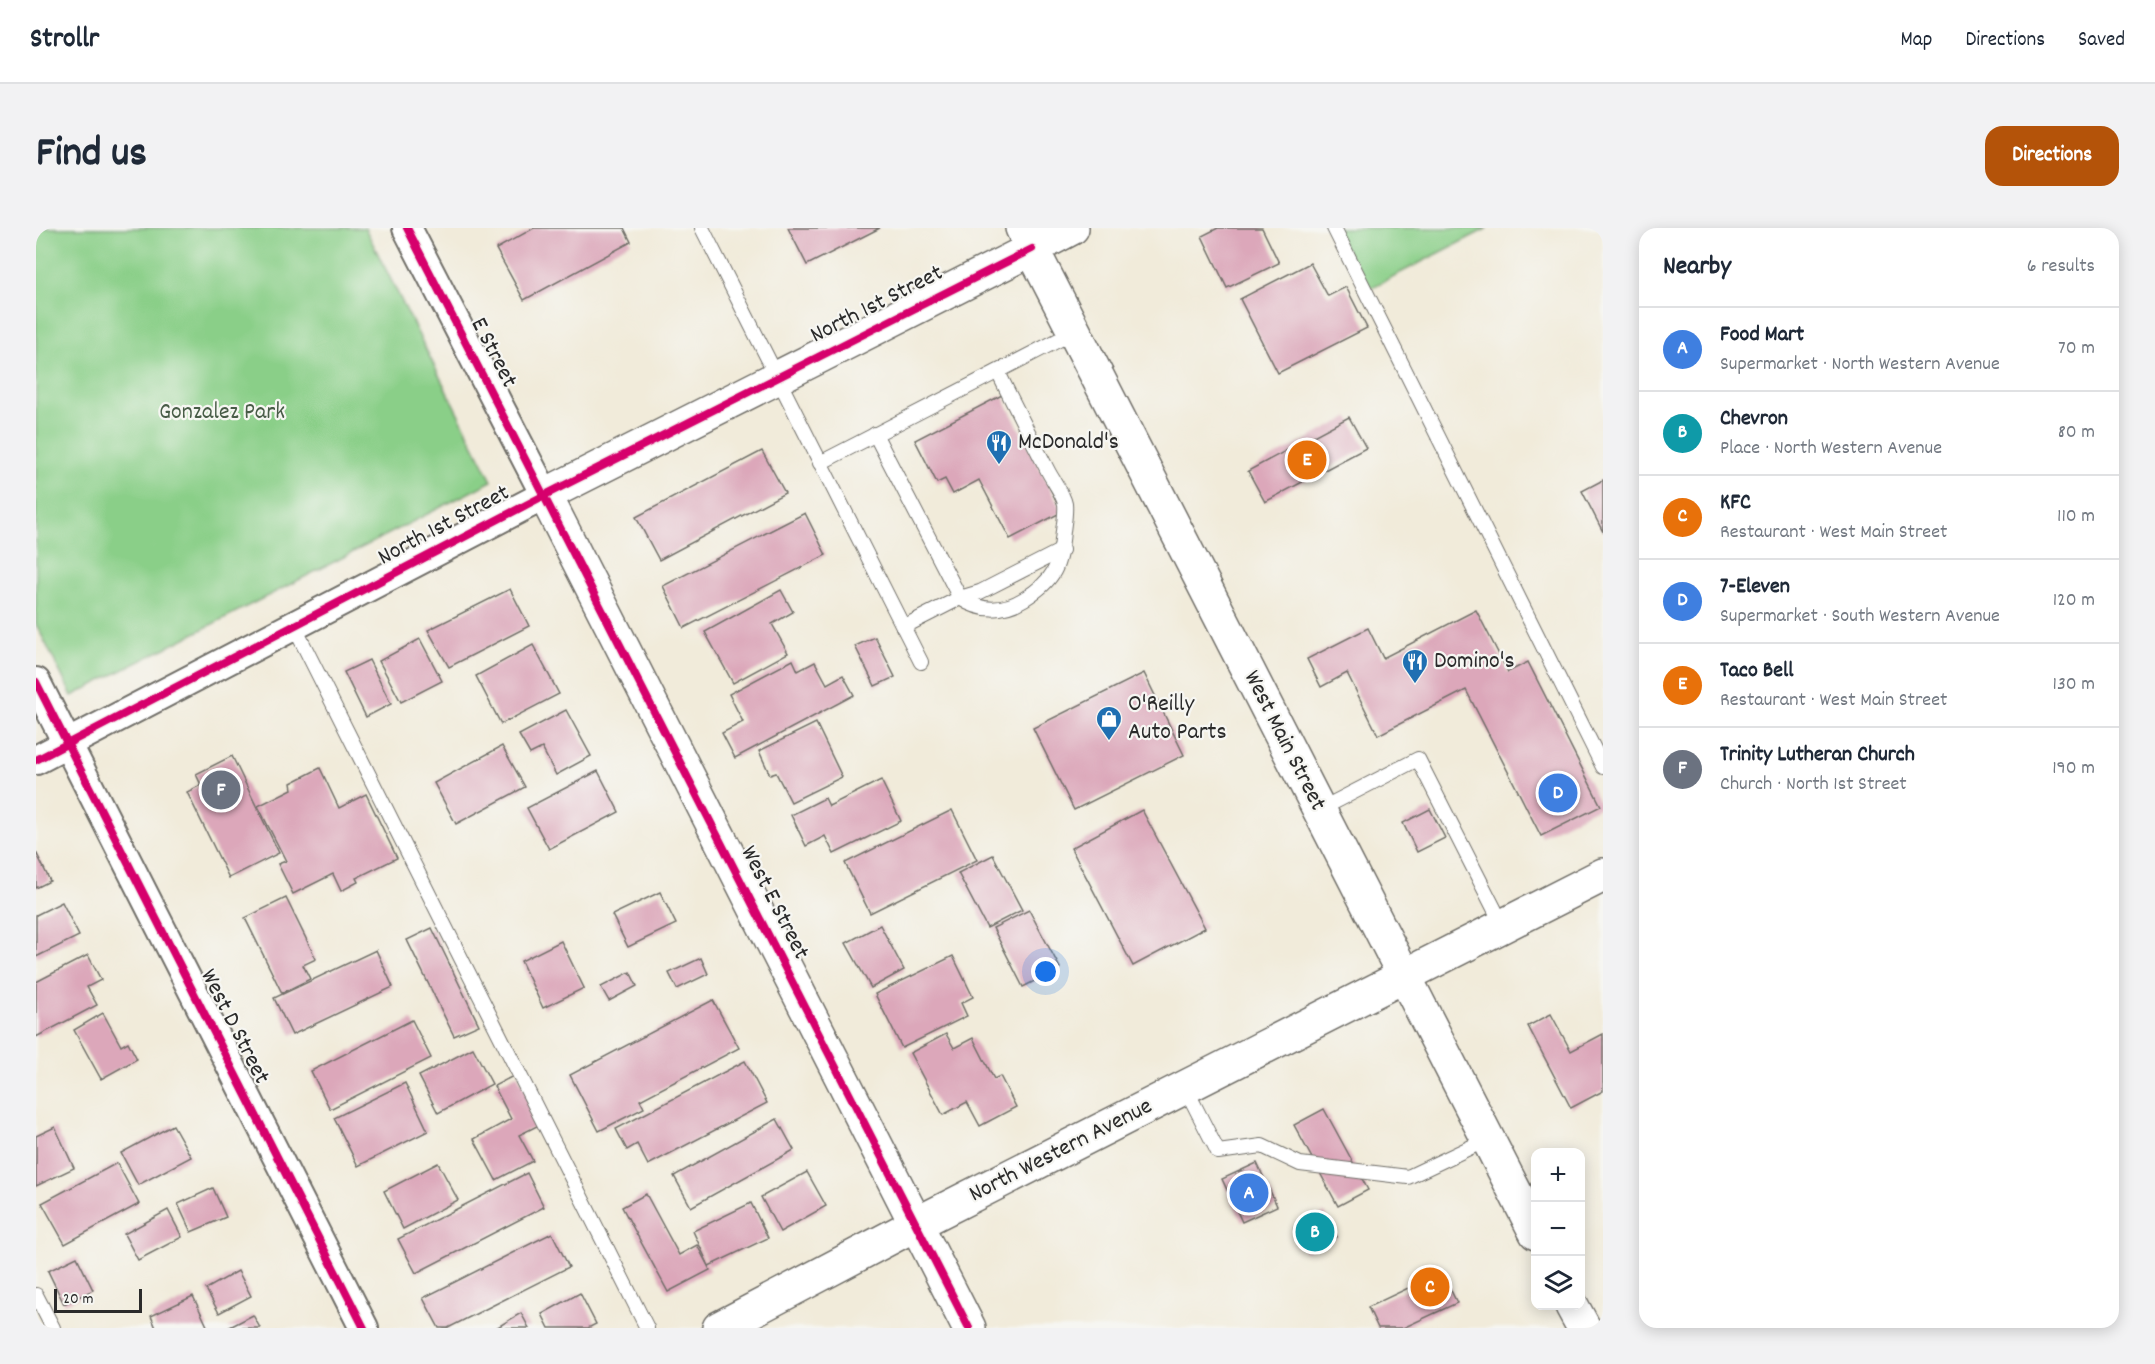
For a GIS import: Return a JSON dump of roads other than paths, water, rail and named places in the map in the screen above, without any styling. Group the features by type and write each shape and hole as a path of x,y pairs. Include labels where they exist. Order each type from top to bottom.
{"main road":[{"name":"North 1st Street","path":"545,495 777,378 1027,238 1072,228"},
{"name":"West Main Street","path":"1027,238 1531,1223"},
{"name":"West E Street","path":"545,495 969,1328"},
{"name":"North Western Avenue","path":"719,1328 916,1224 1603,875"},
{"path":"1575,1310 1584,1328"}],"street":[{"name":"E Street","path":"407,228 545,495"},
{"name":"North 1st Street","path":"36,760 545,495"},
{"name":"West D Street","path":"36,682 364,1328"}],"lane":[{"path":"702,228 921,662"},
{"path":"1334,228 1603,767"},
{"path":"820,463 1074,332"},
{"path":"875,434 960,598 970,605 1002,609 1021,601 1051,579 1062,550 1065,503 998,372"},
{"path":"903,627 960,598 980,592 1062,550"},
{"path":"294,626 646,1328"},
{"path":"1319,810 1418,759 1503,926"},
{"path":"1185,1087 1218,1152 1262,1146 1300,1164 1408,1177 1488,1139"},
{"path":"36,1295 52,1328"}],"place":[{"name":"Taco Bell","path":"1307,460"},
{"name":"McDonald's","path":"999,466"},
{"name":"Domino's","path":"1415,685"},
{"name":"O'Reilly Auto Parts","path":"1109,742"},
{"name":"Trinity Lutheran Church","path":"221,790"},
{"name":"7-Eleven","path":"1558,793"},
{"name":"Food Mart","path":"1249,1193"},
{"name":"Chevron","path":"1315,1232"},
{"name":"KFC","path":"1430,1287"}],"park label":[{"name":"Gonzalez Park","path":"222,413"}]}
